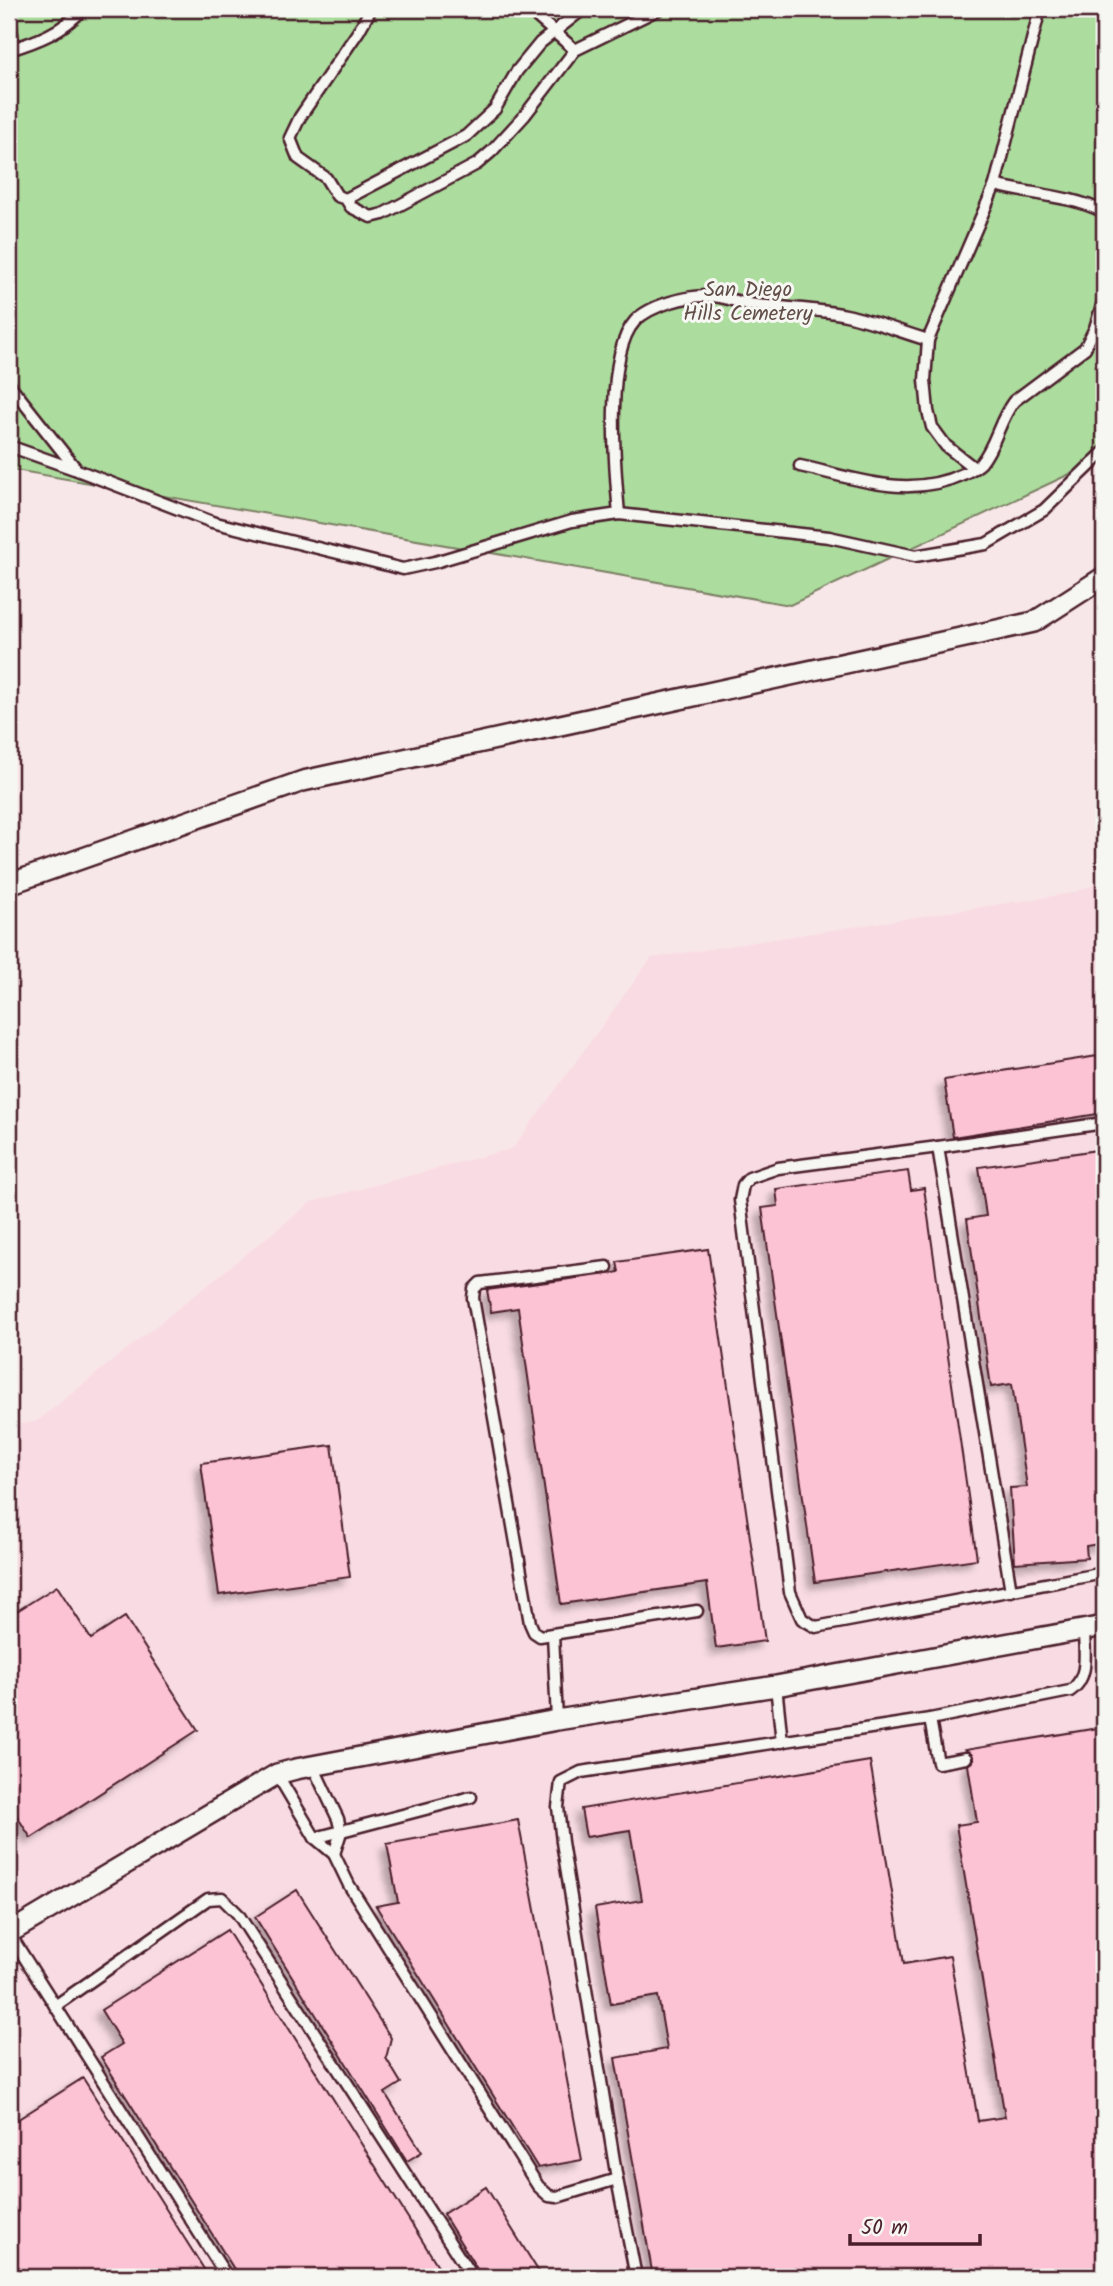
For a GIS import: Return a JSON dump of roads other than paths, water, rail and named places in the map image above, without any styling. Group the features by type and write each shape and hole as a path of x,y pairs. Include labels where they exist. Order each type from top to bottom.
{"street":[{"path":"9,884 303,781 1034,622 1104,577"},
{"path":"9,1933 277,1774 312,1765 557,1720 776,1686 1104,1626"}],"lane":[{"path":"9,13 11,49 57,32 83,9"},
{"path":"371,9 300,117 290,138 298,158 326,178 337,196 346,199 351,207 376,216 477,164 525,116 575,50 659,9"},
{"path":"528,9 575,50"},
{"path":"346,199 466,136 495,109 517,71 540,43 587,9"},
{"path":"974,468 946,446 932,427 925,380 928,340 995,185 1040,9"},
{"path":"995,185 1076,200 1104,212"},
{"path":"620,514 615,460 615,382 624,342 635,321 652,309 681,299 710,296 752,305 845,315 928,340"},
{"path":"800,466 898,487 925,486 946,481 974,468 989,450 1014,401 1085,348 1104,299"},
{"path":"9,384 77,470"},
{"path":"9,446 212,522 403,569 572,522 620,514 829,537 915,556 986,544 1044,510 1104,452"},
{"path":"1104,1123 778,1168 749,1178 743,1185 740,1200 790,1592 802,1619 816,1627 1104,1573"},
{"path":"938,1147 1011,1591"},
{"path":"607,1267 480,1283 474,1289 473,1298 530,1623 539,1636 697,1611"},
{"path":"636,2277 617,2179 562,1842 558,1807 561,1782 581,1772 930,1719 1070,1691 1077,1686 1084,1673 1084,1630"},
{"path":"552,1634 557,1720"},
{"path":"776,1686 782,1742"},
{"path":"930,1719 938,1763 966,1758"},
{"path":"312,1765 338,1819 341,1832 334,1854"},
{"path":"277,1774 314,1838 334,1854 349,1885 538,2186 549,2196 557,2197 617,2179"},
{"path":"314,1838 471,1797"},
{"path":"55,2006 208,1899 222,1898 238,1914 472,2277"},
{"path":"9,1933 227,2277"}],"park label":[{"name":"San Diego Hills Cemetery","path":"748,301"}]}
